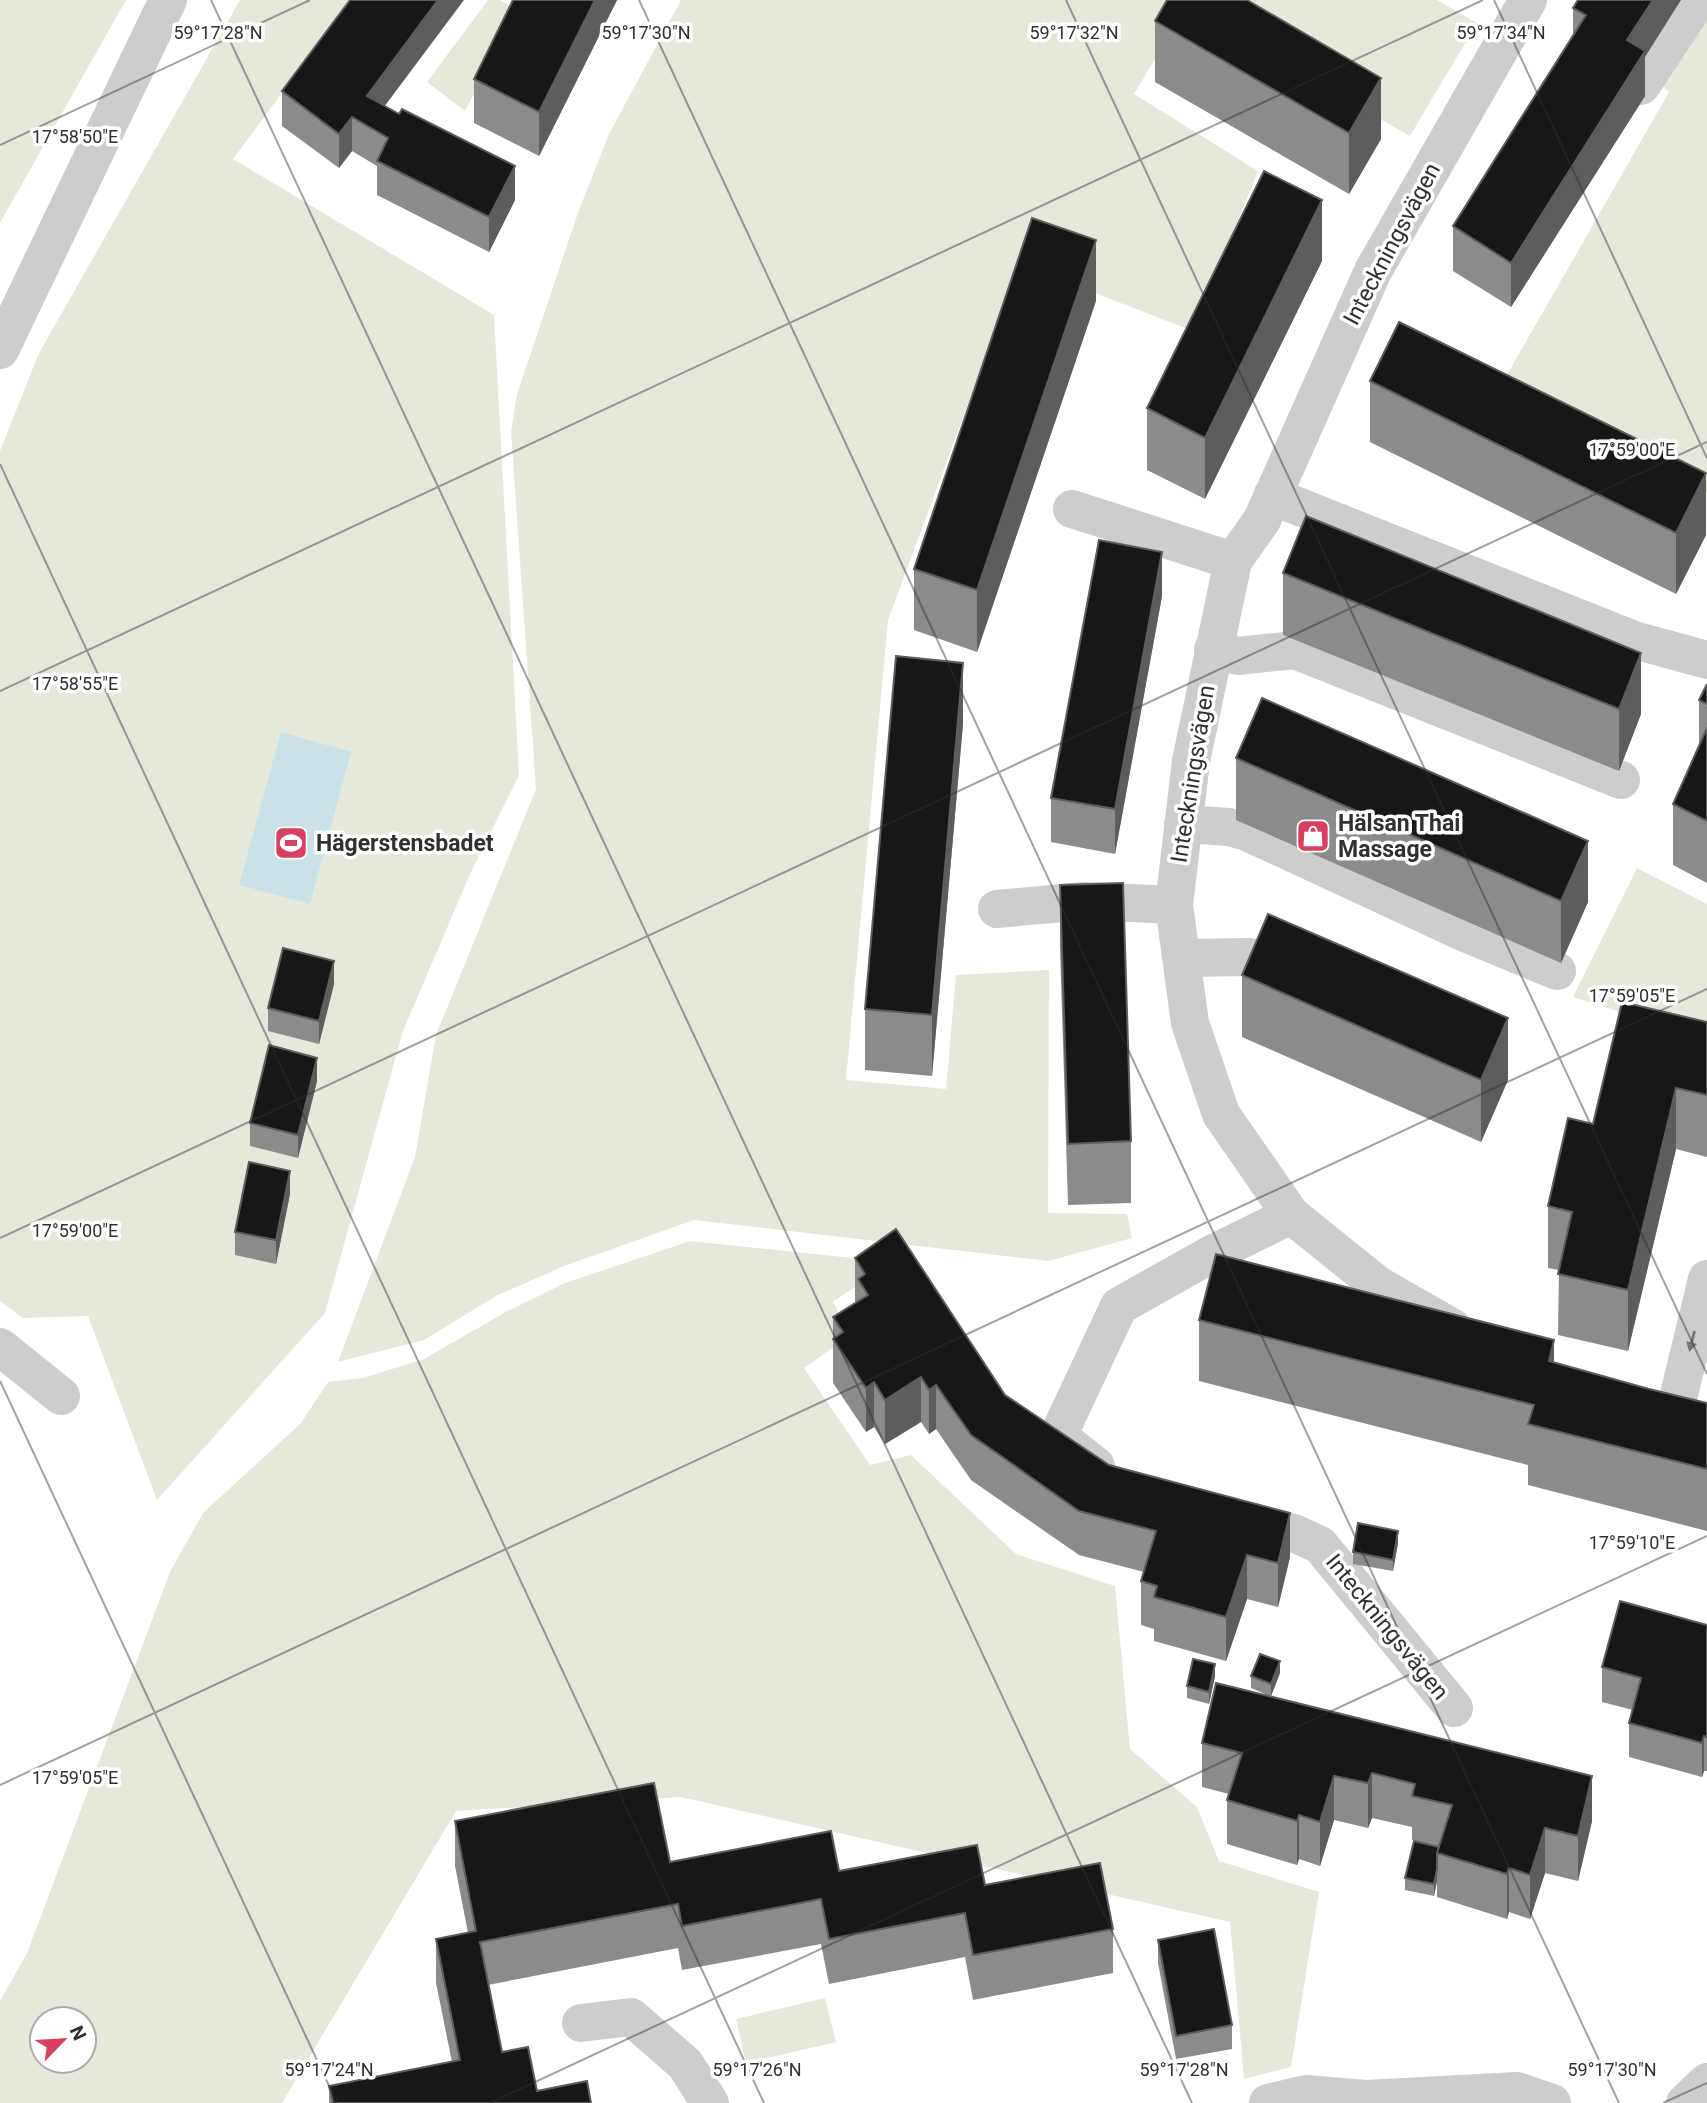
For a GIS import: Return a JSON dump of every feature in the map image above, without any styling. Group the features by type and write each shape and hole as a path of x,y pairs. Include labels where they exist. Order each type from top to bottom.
{"street":[{"path":"0,350 168,0"},
{"name":"Inteckningsvägen","path":"1480,1340 1456,1330 1378,1285 1292,1214 1221,1114 1190,1023 1174,905 1191,761 1233,561 1262,520 1373,271 1528,0"},
{"path":"1642,86 1698,0"},
{"path":"1272,496 1634,640 1707,660"},
{"path":"1072,509 1233,561"},
{"path":"1213,649 1238,656 1294,650 1621,780"},
{"path":"1183,824 1229,827 1247,832 1465,933 1557,971"},
{"path":"997,909 1084,901 1174,905"},
{"path":"1182,958 1250,957 1293,969"},
{"path":"1122,1487 1058,1436 1119,1307 1210,1255 1292,1214"},
{"path":"1639,1393 1692,1407 1707,1279"},
{"path":"0,1347 61,1396"},
{"name":"Inteckningsvägen","path":"1207,1510 1294,1533 1320,1545 1454,1708"},
{"path":"581,2023 631,2017 685,2064 710,2103"},
{"path":"1685,2103 1707,2082"},
{"path":"1268,2103 1306,2094 1366,2099 1517,2091 1552,2103"}],"shaded area":[{"path":"0,0 126,0 0,223"},
{"path":"240,0 351,0 233,159 494,315 519,775 470,874 403,1031 325,1313 157,1500 88,1316 23,1318 0,1301 0,451 39,353"},
{"path":"488,0 500,0 517,11 465,111 427,82"},
{"path":"681,0 1437,0 1477,23 1410,136 1185,9 1134,94 1258,171 1193,331 1020,264 888,620 846,1080 946,1089 956,975 1049,970 1048,1213 1127,1214 1132,1238 1049,1261 694,1220 564,1266 496,1296 424,1340 338,1362 415,1157 436,1035 536,789 511,432 517,394 579,210 609,134"},
{"path":"1707,0 1707,492 1500,387 1669,92 1654,79"},
{"path":"1637,868 1707,904 1707,1039 1573,997"},
{"path":"690,1241 891,1262 833,1302 851,1335 804,1368 870,1465 911,1455 1016,1554 1115,1586 1130,1749 1197,1807 1219,1861 1319,1892 1291,2067 1244,2079 1230,1922 681,1797 456,1811 282,2103 0,2103 0,2001 27,1953 170,1572 203,1513 301,1423 328,1382 363,1378 424,1359 504,1313 565,1283"},
{"path":"825,1998 836,2042 746,2063 736,2019"}],"water":[{"path":"281,732 351,752 310,904 239,885"}],"building":[{"path":"350,0 438,0 367,96 399,114 402,109 515,166 489,217 377,161 388,138 352,117 339,134 282,91"},
{"path":"513,0 595,0 539,112 474,79"},
{"path":"1167,0 1247,0 1381,78 1349,133 1155,21"},
{"path":"1578,0 1653,0 1627,40 1645,51 1511,263 1453,226 1586,15 1573,8"},
{"path":"1264,171 1322,200 1205,438 1147,408"},
{"path":"1032,218 1096,240 977,590 914,569"},
{"path":"1399,322 1706,473 1676,533 1370,381"},
{"path":"1306,516 1641,653 1619,709 1283,573"},
{"path":"1099,540 1162,552 1115,809 1051,798"},
{"path":"896,656 963,663 932,1015 865,1009"},
{"path":"1707,684 1707,704 1699,700"},
{"path":"1262,698 1588,841 1561,901 1236,758"},
{"path":"1707,728 1707,821 1673,804"},
{"path":"1123,883 1131,1141 1068,1144 1060,885"},
{"path":"1268,914 1508,1018 1481,1080 1242,975"},
{"path":"283,948 334,961 319,1021 268,1008"},
{"path":"1622,1002 1707,1022 1707,1095 1676,1088 1628,1290 1558,1274 1572,1212 1548,1206 1568,1118 1593,1124"},
{"path":"269,1045 317,1058 298,1135 250,1123"},
{"path":"249,1162 290,1171 276,1240 235,1232"},
{"path":"896,1229 1005,1395 1109,1465 1290,1513 1278,1563 1247,1555 1226,1617 1154,1597 1157,1586 1141,1581 1156,1531 1079,1511 971,1435 936,1385 929,1390 921,1377 885,1400 874,1382 866,1388 833,1339 843,1332 833,1317 868,1295 858,1279 865,1274 855,1258"},
{"path":"1216,1254 1554,1340 1549,1361 1707,1403 1707,1469 1528,1424 1534,1405 1199,1320"},
{"path":"1358,1523 1398,1531 1393,1560 1353,1552"},
{"path":"1620,1601 1707,1625 1707,1737 1704,1736 1702,1743 1629,1723 1641,1678 1602,1667"},
{"path":"1260,1654 1280,1661 1271,1684 1251,1676"},
{"path":"1193,1659 1215,1664 1209,1692 1187,1686"},
{"path":"1216,1683 1592,1776 1578,1836 1545,1828 1530,1875 1509,1868 1507,1874 1437,1853 1452,1805 1412,1796 1415,1784 1372,1773 1368,1783 1334,1776 1320,1822 1299,1815 1297,1821 1227,1800 1242,1753 1202,1743"},
{"path":"654,1783 670,1862 831,1831 839,1871 977,1845 985,1885 1100,1863 1113,1929 973,1955 965,1913 829,1939 821,1899 682,1926 678,1904 480,1942 502,2052 528,2047 537,2091 587,2081 591,2103 333,2103 329,2086 460,2060 436,1939 476,1931 455,1821"},
{"path":"1414,1841 1439,1847 1434,1884 1405,1878"},
{"path":"1214,1929 1232,2025 1176,2036 1158,1940"}],"place":[{"name":"Hälsan Thai Massage","path":"1313,836"},
{"name":"Hägerstensbadet","path":"291,843"}]}
